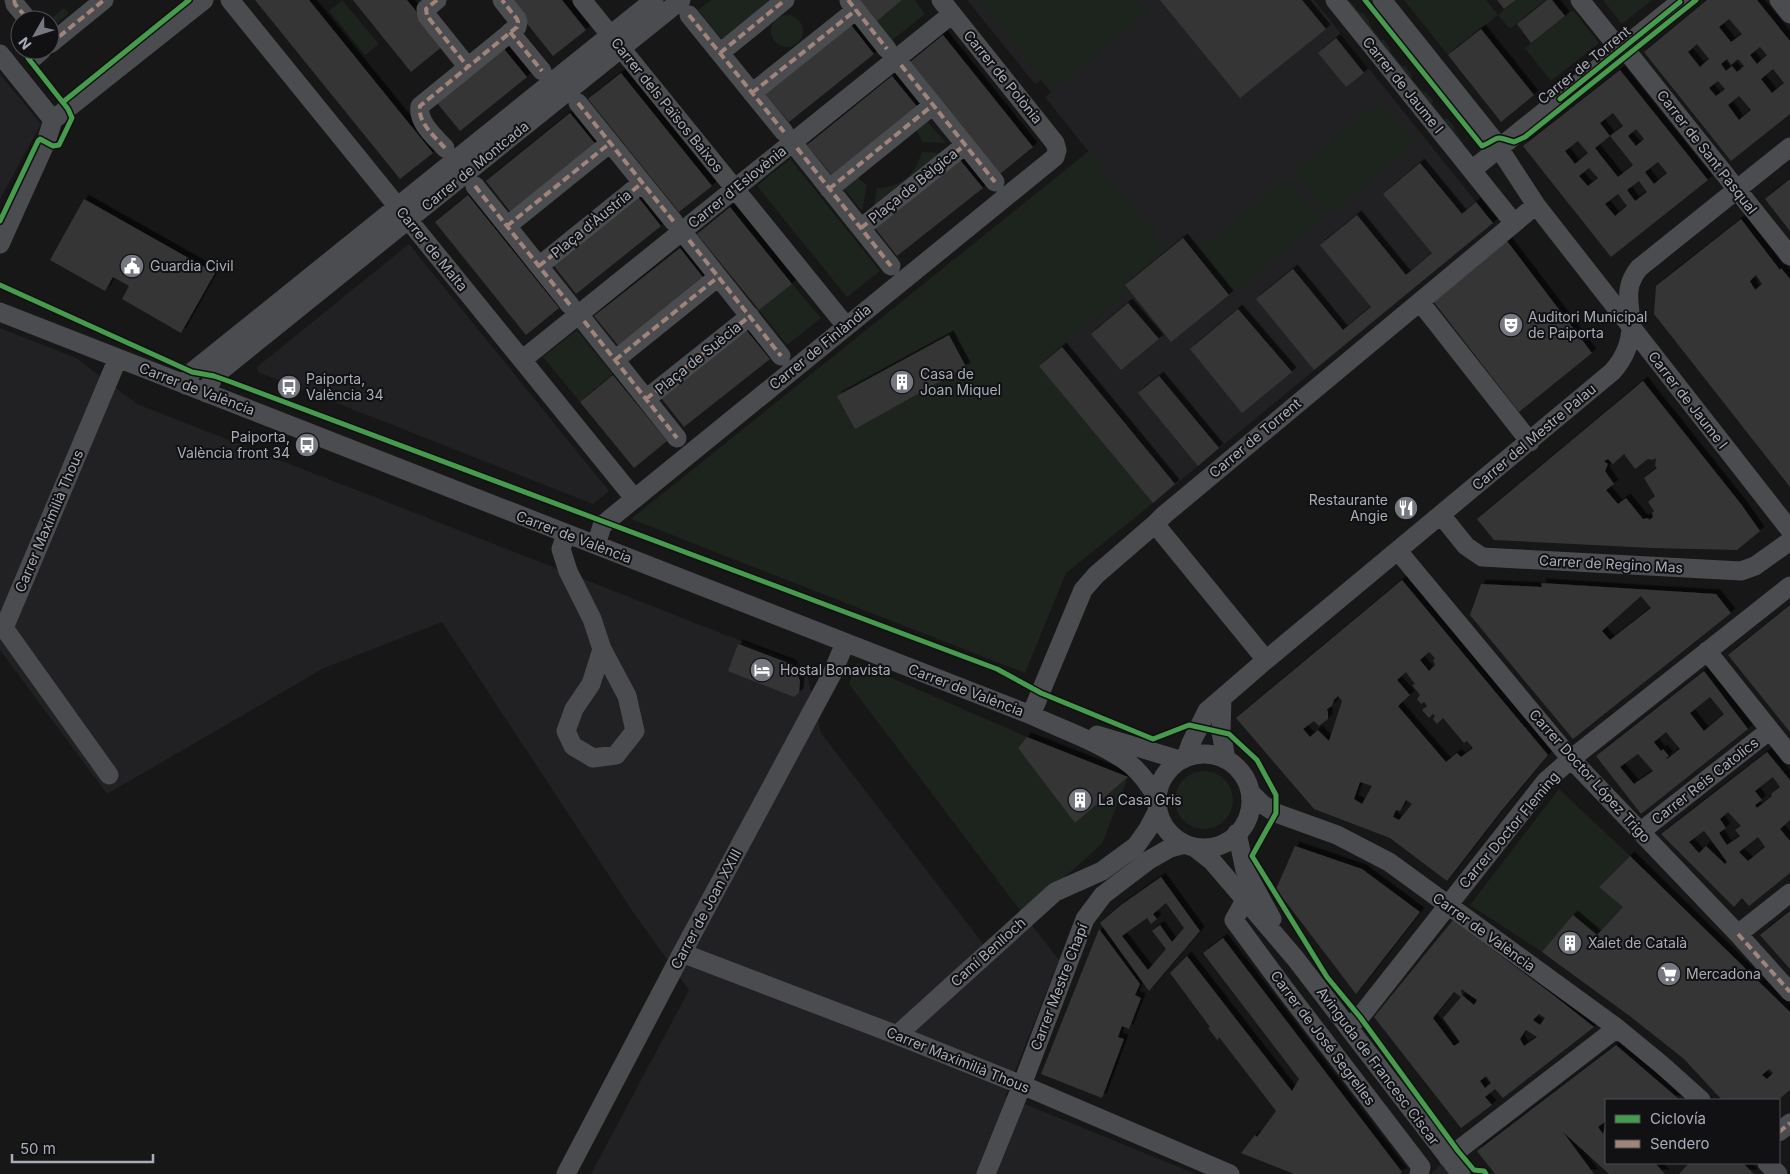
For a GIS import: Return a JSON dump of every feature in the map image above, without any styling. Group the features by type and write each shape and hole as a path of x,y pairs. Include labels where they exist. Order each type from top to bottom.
{"street":[{"path":"60,36 104,0"},
{"path":"0,244 46,142 53,120 204,0"},
{"name":"Carrer de Malta","path":"230,0 634,498"},
{"path":"435,0 426,9 427,16 467,66"},
{"path":"445,148 421,118 420,106 517,27 518,22 502,0"},
{"name":"Carrer dels Països Baixos","path":"582,0 846,326"},
{"name":"Carrer de Montcada","path":"186,385 192,372 403,213 616,42 654,0"},
{"path":"720,53 784,0"},
{"name":"Carrer de Jaume I","path":"1335,0 1514,223"},
{"name":"Carrer de Jaume I","path":"1382,0 1499,148 1536,206 1790,530"},
{"name":"Carrer de Sant Pasqual","path":"1580,0 1613,41 1623,48 1790,256"},
{"name":"Carrer de Torrent","path":"1499,148 1682,0"},
{"path":"1779,0 1790,14"},
{"path":"752,93 852,5 887,49"},
{"path":"685,7 784,132"},
{"name":"Carrer de Montcada","path":"616,42 685,7"},
{"name":"Carrer de Polònia","path":"947,7 1055,143 1057,150 1055,156"},
{"name":"Carrer d'Eslovènia","path":"522,360 735,189 947,7"},
{"path":"510,32 542,71"},
{"path":"0,54 53,120"},
{"name":"Plaça de Bèlgica","path":"901,65 995,182"},
{"name":"Plaça d'Àustria","path":"578,103 674,222"},
{"path":"829,189 933,105"},
{"path":"507,226 610,143"},
{"name":"Plaça de Bèlgica","path":"861,228 965,145"},
{"name":"Plaça de Bèlgica","path":"797,148 891,266"},
{"path":"1472,170 1499,148"},
{"name":"Carrer del Mestre Palau","path":"1183,758 1207,711 1530,442 1617,367 1628,347 1631,327 1628,297 1630,283 1639,268 1790,148"},
{"name":"Carrer de Finlàndia","path":"596,545 602,526 634,498 1055,156"},
{"name":"Plaça d'Àustria","path":"539,266 642,182"},
{"name":"Plaça d'Àustria","path":"475,186 570,305"},
{"name":"Carrer de Torrent","path":"1031,715 1083,590 1096,574 1277,419 1536,206"},
{"name":"Carrer de Montcada","path":"206,392 214,376 403,213"},
{"name":"Plaça de Suècia","path":"689,240 782,356"},
{"path":"615,360 718,277"},
{"path":"1420,302 1530,442"},
{"name":"Carrer de València","path":"0,312 1031,715 1112,752 1132,766 1148,782 1157,804"},
{"name":"Plaça de Suècia","path":"646,399 750,316"},
{"name":"Plaça de Suècia","path":"584,321 677,438"},
{"name":"Carrer Maximilià Thous","path":"109,775 4,628 118,358"},
{"name":"Carrer de Regino Mas","path":"1441,515 1466,546 1482,557 1741,571 1756,566 1790,541"},
{"path":"1155,524 1266,660"},
{"path":"566,534 561,549 568,571 592,619 602,649 627,696 635,731 616,755 593,758 573,746 566,731 574,709 591,684 602,649"},
{"name":"Carrer Doctor López Trigo","path":"1398,551 1571,759 1738,934 1790,992"},
{"name":"Carrer Doctor Fleming","path":"1348,1027 1360,1017 1546,781 1571,759 1790,586"},
{"name":"Carrer de Joan XXIII","path":"566,1174 832,674 845,643"},
{"path":"1708,651 1790,755"},
{"path":"1222,698 1220,732 1226,759"},
{"name":"Carrer de València","path":"1031,715 1183,758"},
{"name":"Carrer Reis Catolics","path":"1640,832 1770,730"},
{"path":"1196,754 1207,754 1226,759 1235,765 1244,777 1250,792 1250,807 1247,818 1237,833 1222,844 1208,848 1190,845 1175,838 1161,820 1157,804 1159,786 1164,776 1171,767 1183,758 1196,754"},
{"name":"Carrer de València","path":"1250,792 1262,804 1276,813 1337,835 1389,862 1617,1028 1700,1099"},
{"name":"Camí Benlloch","path":"897,1035 1055,892 1102,872 1136,846 1148,829 1157,804"},
{"name":"Avinguda de Francesc Císcar","path":"1237,833 1245,870 1295,958"},
{"name":"Avinguda de Francesc Císcar","path":"1190,845 1212,862 1295,958 1461,1174"},
{"name":"Carrer Mestre Chapí","path":"986,1174 1022,1086 1085,919 1104,895 1149,860 1170,848 1190,845"},
{"path":"1738,934 1790,893"},
{"name":"Carrer de José Segrelles","path":"1245,900 1234,920 1421,1167 1419,1174"},
{"name":"Carrer Maximilià Thous","path":"682,953 897,1035 1230,1174"},
{"path":"1448,1158 1617,1028"},
{"path":"1780,1131 1790,1123"},
{"path":"1768,1164 1778,1174"}],"shaded area":[{"path":"342,0 379,44 365,55 329,11"},
{"path":"711,0 779,0 725,43 698,10"},
{"path":"902,0 915,0 925,14 892,40 877,21"},
{"path":"967,0 1314,0 1493,223 1153,503 1039,366 1129,291 1125,285 1167,250 1045,97 1051,92 1041,80 1035,84"},
{"path":"978,0 1137,0 1148,13 1052,91"},
{"path":"1349,0 1360,13 1363,13 1381,40 1384,40 1402,66 1405,66 1412,75 1411,78 1433,101 1432,104 1444,119 1448,119 1463,143 1460,146 1346,3"},
{"path":"1368,0 1374,0 1479,130 1475,133"},
{"path":"1404,0 1486,0 1498,15 1448,55"},
{"path":"1516,0 1547,0 1510,29 1498,15"},
{"path":"1603,0 1652,0 1622,24"},
{"path":"64,8 69,13 60,21 60,11"},
{"path":"1573,10 1599,43 1551,81 1525,48"},
{"path":"787,15 793,16 798,20 802,25 802,37 798,42 793,46 787,47 781,46 776,42 772,37 771,31 772,25 776,20 781,16"},
{"path":"0,74 41,124 0,199"},
{"path":"1381,100 1417,144 1328,216 1292,173"},
{"path":"925,119 946,143 922,142 915,127"},
{"path":"1089,151 1168,250 1125,285 1129,291 1040,366 1153,503 1066,573 1025,673 631,519"},
{"path":"922,152 945,153 873,212 877,188 893,185 906,179 915,168"},
{"path":"790,159 880,271 847,297 757,186"},
{"path":"854,175 867,185 862,211 841,185"},
{"path":"1287,177 1323,221 1235,293 1198,250"},
{"path":"409,244 609,491 593,504 258,372 257,367"},
{"path":"792,284 821,318 787,345 759,310"},
{"path":"0,328 76,358 137,404 805,666 821,733 984,945 1023,914 1059,960 1005,1096 1196,1174 591,1174 689,990 633,912 442,622 324,668 107,794 0,650"},
{"path":"577,330 613,375 580,402 543,357"},
{"path":"857,663 1027,737 1018,748 1075,823 1128,777 1102,844 1023,914 849,684"},
{"path":"1204,771 1215,773 1228,784 1233,800 1231,811 1220,824 1204,829 1193,827 1180,816 1175,800 1177,789 1188,776"},
{"name":"Xalet de Català","path":"1559,789 1630,856 1599,887 1623,907 1597,935 1569,971 1470,905"},
{"path":"1448,1158 1459,1174 1430,1174"}],"building":[{"path":"255,0 309,0 433,153 400,179"},
{"path":"353,0 407,0 444,45 411,72"},
{"path":"508,0 562,0 586,30 553,56"},
{"path":"860,0 902,0 877,21"},
{"path":"1160,0 1302,0 1326,29 1240,98"},
{"path":"1497,0 1516,0 1504,9"},
{"path":"1547,0 1552,0 1565,16 1531,43 1517,24"},
{"path":"1707,0 1757,0 1790,41 1790,114 1731,161 1644,52","holes":["1729,19 1742,34 1731,42 1719,27","1697,44 1709,59 1700,67 1688,52","1760,47 1767,55 1757,64 1750,55","1727,59 1731,65 1738,59 1744,66 1737,72 1732,66 1726,71 1721,64","1773,69 1784,83 1772,93 1761,79","1718,81 1725,89 1716,96 1709,88","1739,96 1751,110 1739,120 1728,105"]},
{"path":"848,21 874,54 789,122 762,90"},
{"path":"1481,29 1534,95 1501,122 1448,55"},
{"path":"943,35 1033,147 1000,174 910,62"},
{"path":"1336,38 1364,73 1346,87 1318,53"},
{"path":"500,44 527,77 460,131 433,98"},
{"path":"1620,70 1708,180 1611,257 1523,146","holes":["1613,113 1623,126 1610,136 1600,123","1636,129 1644,139 1636,146 1628,136","1610,136 1633,165 1618,177 1595,148","1578,141 1588,153 1575,164 1565,151","1658,162 1667,173 1654,184 1645,172","1589,168 1598,178 1588,186 1579,176","1639,181 1647,192 1635,201 1627,190","1618,194 1627,206 1615,216 1605,204"]},
{"path":"621,73 712,186 679,212 588,99"},
{"path":"892,76 919,109 834,178 807,145"},
{"path":"570,113 597,146 512,214 486,181"},
{"path":"956,155 983,188 897,256 871,223"},
{"path":"1420,163 1462,214 1476,202 1493,223 1314,370 1256,299 1293,269 1343,330 1371,307 1320,245 1357,215 1406,275 1432,253 1383,194"},
{"path":"1790,179 1790,231 1765,199"},
{"path":"635,193 661,226 576,294 550,261"},
{"path":"468,195 559,308 526,335 435,222"},
{"name":"Guardia Civil","path":"84,199 215,273 181,333 122,299 129,286 113,277 105,291 50,260"},
{"path":"730,207 792,284 759,310 697,234"},
{"path":"1741,219 1780,270 1781,268 1790,279 1790,487 1654,314 1656,286","holes":["1756,275 1762,284 1755,290 1750,281"]},
{"name":"Auditori Municipal de Paiporta","path":"1504,237 1592,353 1519,412 1430,297"},
{"path":"1183,238 1229,295 1171,342 1125,285"},
{"path":"680,248 706,281 621,349 594,316"},
{"path":"1128,303 1159,339 1121,370 1091,334"},
{"path":"1238,309 1292,372 1242,413 1190,349"},
{"path":"743,326 770,359 684,427 658,394"},
{"name":"Casa de Joan Miquel","path":"949,335 966,367 855,429 837,396"},
{"path":"1062,347 1175,484 1153,503 1039,366"},
{"path":"613,375 667,441 634,468 580,402"},
{"path":"1159,376 1219,448 1198,466 1138,393"},
{"path":"1643,381 1741,504 1760,531 1737,550 1653,548 1494,540 1477,519","holes":["1624,454 1635,469 1648,459 1656,458 1655,466 1657,468 1644,478 1655,496 1648,502 1654,511 1652,513 1653,517 1649,520 1648,518 1643,519 1626,498 1618,504 1606,490 1614,484 1605,471 1608,464 1604,461 1608,459 1613,464"]},
{"path":"1402,580 1548,755 1447,881 1390,838 1314,809 1236,718","holes":["1429,652 1435,658 1433,660 1435,665 1429,671 1420,660","1406,672 1415,684 1412,685 1420,695 1417,699 1421,704 1424,702 1427,706 1422,710 1429,718 1433,714 1435,716 1433,719 1437,724 1443,718 1464,743 1467,741 1473,748 1461,757 1457,753 1446,762 1398,706 1410,695 1397,680","1338,696 1342,701 1329,741 1318,730 1310,737 1303,729 1314,721 1319,726 1328,719 1327,709 1332,706","1360,782 1372,786 1362,804 1354,799","1406,800 1412,804 1399,820 1393,817 1396,810 1400,811"]},
{"path":"1541,583 1716,594 1731,613 1573,739 1470,615 1481,584 1542,587","holes":["1641,596 1651,608 1610,640 1602,631"]},
{"path":"1790,605 1790,732 1728,655"},
{"name":"Hostal Bonavista","path":"738,644 791,664 800,681 799,693 794,697 728,671"},
{"path":"1704,671 1748,729 1641,814 1596,756","holes":["1710,697 1724,714 1704,731 1690,713","1666,732 1680,749 1667,759 1669,756 1663,749 1661,751 1654,742","1638,754 1653,771 1634,784 1620,767"]},
{"name":"La Casa Gris","path":"1027,737 1128,777 1075,823 1018,748"},
{"path":"1767,752 1790,780 1790,820 1780,829 1790,841 1790,873 1749,906 1742,898 1734,907 1661,834","holes":["1773,777 1780,787 1757,808 1755,805 1762,800 1755,791","1728,812 1741,826 1735,830 1740,836 1727,845 1719,833 1726,828 1720,819","1704,831 1727,862 1725,864 1706,846 1699,853 1689,842","1758,837 1765,847 1748,861 1739,852"]},
{"path":"1295,846 1362,869 1420,912 1356,994 1276,889"},
{"path":"1630,856 1790,1012 1790,1090 1779,1099 1721,1099 1684,1059 1631,1017 1542,952 1573,915 1597,935 1623,907 1599,887","holes":["1769,1069 1773,1073 1767,1079 1762,1075"]},
{"path":"1161,877 1200,931 1149,991 1100,923 1121,905","holes":["1166,903 1184,928 1172,942 1160,925 1152,931 1166,949 1148,970 1122,936 1147,918 1151,924 1157,919 1153,914"]},
{"path":"1790,911 1790,969 1760,935"},
{"path":"1453,920 1594,1027 1503,1098 1495,1089 1485,1097 1492,1105 1461,1128 1374,1017","holes":["1461,989 1477,1000 1474,1005 1462,995","1454,992 1461,997 1443,1018 1460,1042 1454,1046 1433,1018","1539,1014 1545,1018 1540,1025 1533,1020","1526,1030 1537,1037 1524,1046 1520,1039","1486,1076 1491,1083 1485,1088 1480,1081"]},
{"path":"1099,929 1140,984 1135,995 1141,998 1129,1029 1122,1026 1118,1037 1124,1039 1102,1098 1041,1074"},
{"path":"1223,938 1402,1172 1400,1174 1294,1174 1241,1153 1255,1135 1257,1137 1276,1111 1219,1037 1218,1041 1208,1028 1210,1027 1170,973 1187,956 1292,1091 1299,1079 1203,953"},
{"path":"1616,1045 1679,1099 1605,1099 1605,1122 1598,1127 1603,1134 1605,1126 1605,1164 1656,1164 1665,1174 1609,1174 1563,1132 1594,1174 1495,1174 1477,1151"},
{"path":"1688,1164 1744,1164 1754,1174 1679,1174"}],"marked path":[{"path":"14,0 20,10"},
{"path":"60,36 104,0"},
{"path":"437,0 426,9 427,16 467,66"},
{"path":"445,148 421,118 420,106 517,27 517,19 502,0"},
{"path":"720,53 785,0"},
{"path":"848,0 887,49"},
{"path":"752,93 856,10"},
{"path":"689,15 784,132"},
{"path":"510,32 542,71"},
{"path":"901,65 995,182"},
{"path":"578,103 674,222"},
{"path":"829,189 933,105"},
{"path":"507,226 610,143"},
{"path":"861,228 965,145"},
{"path":"797,148 891,266"},
{"path":"539,266 642,183"},
{"path":"475,186 570,305"},
{"path":"689,240 781,356"},
{"path":"615,360 718,277"},
{"path":"646,399 750,316"},
{"path":"584,321 677,438"},
{"path":"1738,934 1790,992"},
{"path":"1780,1131 1790,1123"}],"cycle path":[{"path":"63,102 189,0"},
{"path":"1365,0 1482,146 1496,138 1514,142 1525,137 1696,0"},
{"path":"1560,99 1680,2"},
{"path":"0,221 38,141 40,139 53,146 59,145 72,118 68,109 30,60"},
{"path":"0,285 192,372 214,376 231,382 997,669 1041,693 1153,739 1189,725 1229,734 1257,760 1276,795 1276,813 1252,856 1327,977 1360,1017 1458,1151 1474,1170 1484,1171 1486,1174"}],"place":[{"name":"Guardia Civil","path":"132,266"},
{"name":"Auditori Municipal de Paiporta","path":"1511,325"},
{"name":"Casa de Joan Miquel","path":"902,382"},
{"name":"Paiporta, València 34","path":"289,387"},
{"name":"Paiporta, València front 34","path":"307,445"},
{"name":"Restaurante Angie","path":"1406,508"},
{"name":"Hostal Bonavista","path":"762,670"},
{"name":"La Casa Gris","path":"1080,800"},
{"name":"Xalet de Català","path":"1570,943"},
{"name":"Mercadona","path":"1669,974"}]}
